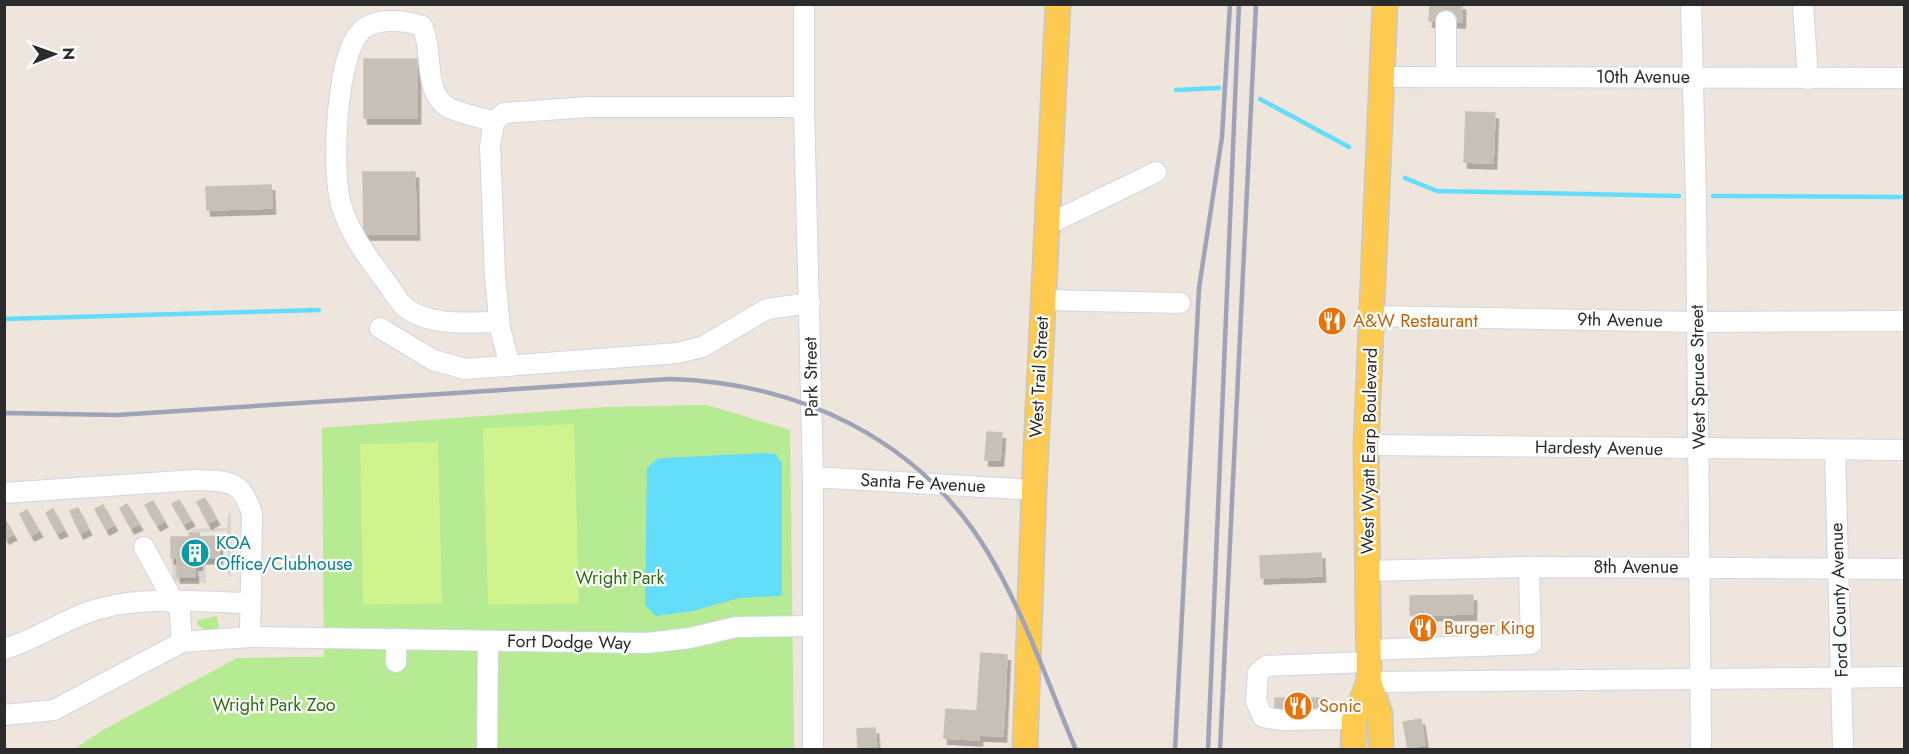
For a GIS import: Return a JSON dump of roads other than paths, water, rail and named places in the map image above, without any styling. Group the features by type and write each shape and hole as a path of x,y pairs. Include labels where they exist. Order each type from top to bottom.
{"main road":[{"name":"West Trail Street","path":"1025,750 1034,490 1058,4"},
{"name":"West Wyatt Earp Boulevard","path":"1380,750 1380,714 1368,665 1366,445 1385,4"},
{"name":"West Wyatt Earp Boulevard","path":"1353,750 1354,719 1368,665"}],"street":[{"name":"Park Street","path":"804,4 804,107 813,477 811,626 813,750"},
{"name":"West Spruce Street","path":"1691,4 1701,750"},
{"path":"1803,4 1808,79"},
{"path":"494,122 448,107 440,101 434,91 427,35 422,26 408,21 388,21 363,28 352,41 344,69 338,115 336,158 340,202 351,233 406,308 432,320 499,322"},
{"path":"1446,21 1446,77"},
{"name":"10th Avenue","path":"1381,77 1905,78"},
{"path":"510,366 499,322 490,146 494,122 504,113 588,107 804,107"},
{"path":"1047,225 1156,172"},
{"path":"1043,300 1180,303"},
{"path":"380,328 433,360 465,369 678,353 702,347 767,309 810,303"},
{"name":"9th Avenue","path":"1371,316 1697,322 1905,321"},
{"name":"Hardesty Avenue","path":"1366,445 1698,450 1905,450"},
{"name":"Ford County Avenue","path":"1835,450 1843,750"},
{"name":"Santa Fe Avenue","path":"813,477 1034,490"},
{"path":"4,493 195,480 225,480 239,486 247,495 252,514 250,637"},
{"path":"4,715 54,710 182,642 174,602 144,548"},
{"path":"1368,665 1531,644 1529,567"},
{"name":"8th Avenue","path":"1367,570 1529,567 1905,569"},
{"path":"4,649 36,639 87,612 104,607 174,602 251,603"},
{"name":"Fort Dodge Way","path":"182,642 250,637 647,643 690,638 736,627 811,626"},
{"path":"396,639 396,662"},
{"path":"487,750 488,640"},
{"path":"1354,719 1281,720 1263,717 1256,701 1258,673 1266,666 1368,665 1701,680 1905,677"}],"water":[{"path":"776,454 782,464 782,593 780,596 739,598 693,611 656,616 645,605 647,468 657,459 664,458"}],"waterway":[{"path":"1176,90 1219,88"},
{"path":"1260,99 1349,147"},
{"path":"1405,178 1437,191 1679,196"},
{"path":"1713,196 1904,197"},
{"path":"4,319 319,310"}],"tunnel":[{"path":"1446,4 1446,21"}],"railway":[{"path":"1175,750 1199,288 1222,137 1230,4"},
{"path":"1208,750 1239,4"},
{"path":"1220,750 1256,4"},
{"path":"4,413 117,415 670,379 718,383 764,392 809,405 851,424 890,448 927,477 959,511 987,551 1013,599 1076,750"}],"place":[{"name":"A&W Restaurant","path":"1332,321"},
{"name":"KOA Office/Clubhouse","path":"195,553"},
{"name":"Burger King","path":"1423,628"},
{"name":"Sonic","path":"1298,706"}],"park label":[{"name":"Wright Park","path":"620,578"},
{"name":"Wright Park Zoo","path":"274,705"}]}
